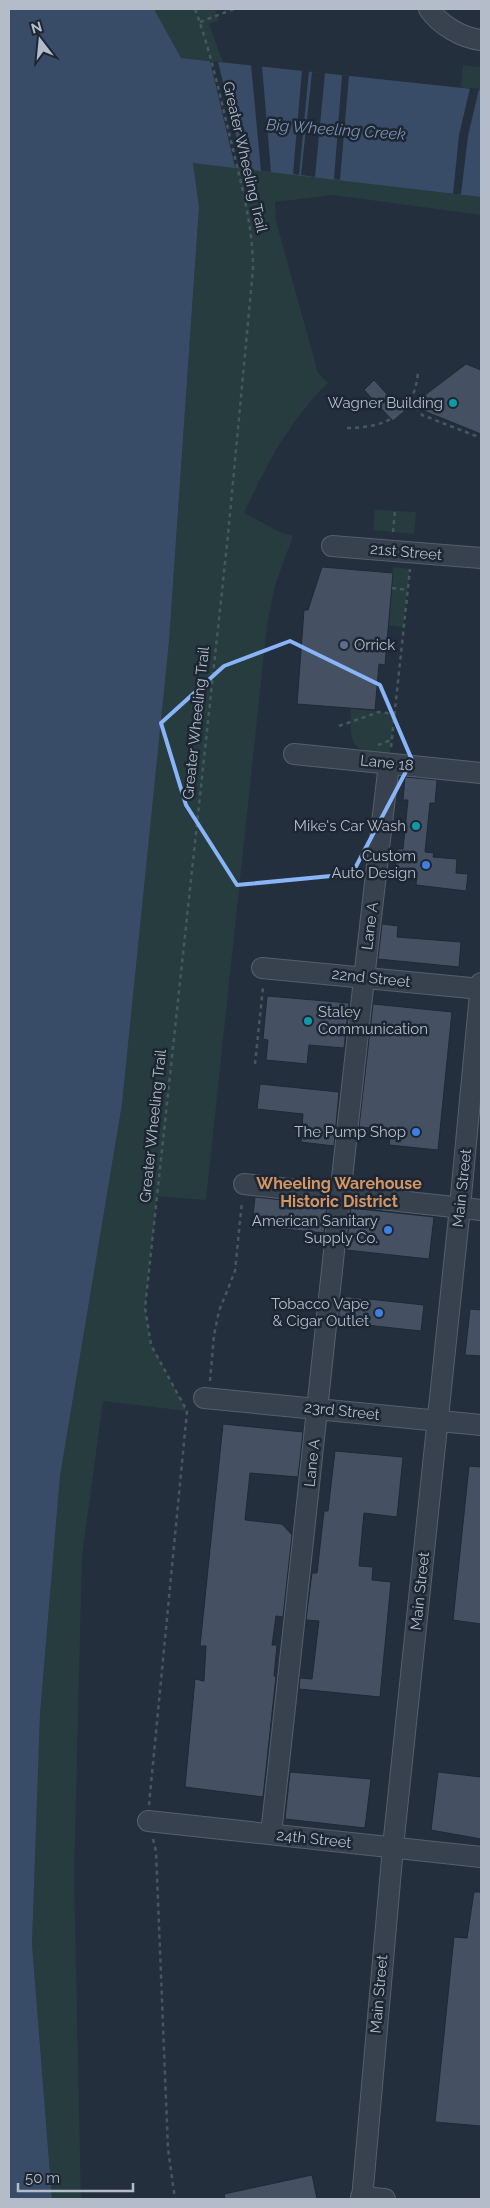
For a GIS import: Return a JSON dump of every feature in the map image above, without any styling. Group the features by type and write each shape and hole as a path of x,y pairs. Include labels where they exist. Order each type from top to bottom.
{"street":[{"path":"429,9 434,16 450,28 472,39 481,40"},
{"name":"21st Street","path":"332,546 481,558"},
{"name":"Lane 18","path":"294,754 481,774"},
{"name":"Lane A","path":"271,1834 340,1193 389,764"},
{"name":"22nd Street","path":"262,977 364,978 481,989"},
{"name":"Main Street","path":"361,2198 393,1847 460,1207 481,983"},
{"path":"244,1184 340,1193 481,1210"},
{"name":"23rd Street","path":"206,1398 481,1425"},
{"name":"24th Street","path":"148,1821 481,1857"},
{"path":"361,2198 385,2199"}],"path":[{"name":"Greater Wheeling Trail","path":"187,1411 152,1345 145,1308 227,545 253,269 253,242 249,216 211,56 195,9"},
{"path":"200,22 234,9"},
{"path":"347,428 373,427 392,419 411,401 418,372"},
{"path":"411,401 422,415 481,438"},
{"path":"454,428 456,424"},
{"path":"393,532 395,511"},
{"path":"389,764 410,569"},
{"path":"392,588 407,590"},
{"path":"338,726 379,712 394,714"},
{"path":"255,1064 262,977"},
{"path":"206,1398 219,1311 235,1271 244,1184"}],"highlighted area":[{"path":"290,641 380,685 412,760 352,874 237,885 186,805 161,723 224,666"}],"green space":[{"path":"154,9 215,9 219,20 209,24 223,62 181,58"},
{"path":"463,65 481,67 481,90 461,87"},
{"path":"193,162 481,197 481,215 333,195 275,202 276,221 318,373 328,383 302,412 280,444 244,513 282,533 293,536 275,585 267,625 206,1200 157,1196 145,1308 151,1345 187,1411 103,1401 82,1556 74,1877 81,2199 52,2199 32,1944 40,1714 60,1476 122,1104 169,642 199,207"},
{"path":"375,510 416,512 414,534 373,530"},
{"path":"393,567 410,569 403,627 388,625"},
{"path":"351,708 394,714 390,756 367,751 355,744 351,731"}],"water":[{"name":"Big Wheeling Creek","path":"9,9 154,9 181,58 481,90 481,197 193,163 199,207 169,642 122,1104 60,1476 40,1714 32,1944 52,2199 9,2199"}],"pier":[{"path":"210,61 218,62 244,168 235,167"},
{"path":"251,65 262,66 271,172 261,171"},
{"path":"302,70 309,71 299,175 293,174"},
{"path":"312,72 325,73 315,177 301,175"},
{"path":"342,75 349,76 340,180 334,179"},
{"path":"470,88 479,89 468,136 461,194 453,194 459,135"}],"building":[{"name":"Wagner Building","path":"466,364 481,370 481,434 424,411 425,395"},
{"path":"374,380 403,412 393,421 364,390"},
{"name":"Orrick","path":"322,567 393,573 385,665 379,664 375,710 297,704 304,610 308,610"},
{"path":"405,777 437,780 435,803 430,803 425,852 434,853 433,857 457,859 456,873 468,874 466,891 416,885 417,872 395,870 397,849 403,849 408,800 403,800"},
{"path":"382,924 398,926 397,937 461,942 459,967 378,959"},
{"name":"Staley Communication","path":"267,996 349,1003 344,1048 309,1045 307,1064 266,1060 268,1040 263,1039"},
{"path":"373,1004 452,1012 438,1150 389,1145 391,1130 359,1127"},
{"path":"260,1084 339,1092 334,1146 301,1142 303,1114 257,1109"},
{"path":"255,1197 327,1205 324,1233 252,1226"},
{"name":"American Sanitary Supply Co.","path":"351,1208 434,1217 429,1259 346,1250"},
{"name":"Tobacco Vape & Cigar Outlet","path":"341,1296 424,1305 421,1331 338,1322"},
{"path":"470,1309 481,1310 481,1356 465,1355"},
{"path":"223,1424 303,1432 298,1477 250,1473 245,1520 282,1524 292,1535 283,1617 276,1616 272,1645 277,1645 274,1676 276,1676 263,1797 185,1787 195,1679 204,1681 206,1646 200,1646"},
{"path":"335,1451 403,1457 397,1517 364,1513 359,1566 373,1567 372,1580 391,1582 380,1697 299,1689 300,1678 312,1679 319,1621 306,1620 312,1573 317,1573 324,1511 328,1511"},
{"path":"469,1466 481,1467 481,1624 453,1620"},
{"path":"290,1772 371,1779 365,1828 285,1819"},
{"path":"438,1772 481,1777 481,1839 431,1830"},
{"path":"474,1892 481,1892 481,2126 435,2122 454,1937 467,1938"},
{"path":"312,2175 317,2199 225,2199 224,2194"}],"place":[{"name":"Wagner Building","path":"453,403"},
{"name":"Orrick","path":"344,645"},
{"name":"Mike's Car Wash","path":"416,826"},
{"name":"Custom Auto Design","path":"426,865"},
{"name":"Staley Communication","path":"308,1021"},
{"name":"The Pump Shop","path":"416,1132"},
{"name":"American Sanitary Supply Co.","path":"388,1230"},
{"name":"Tobacco Vape & Cigar Outlet","path":"379,1313"}],"district":[{"name":"Wheeling Warehouse Historic District","path":"339,1192"}]}
